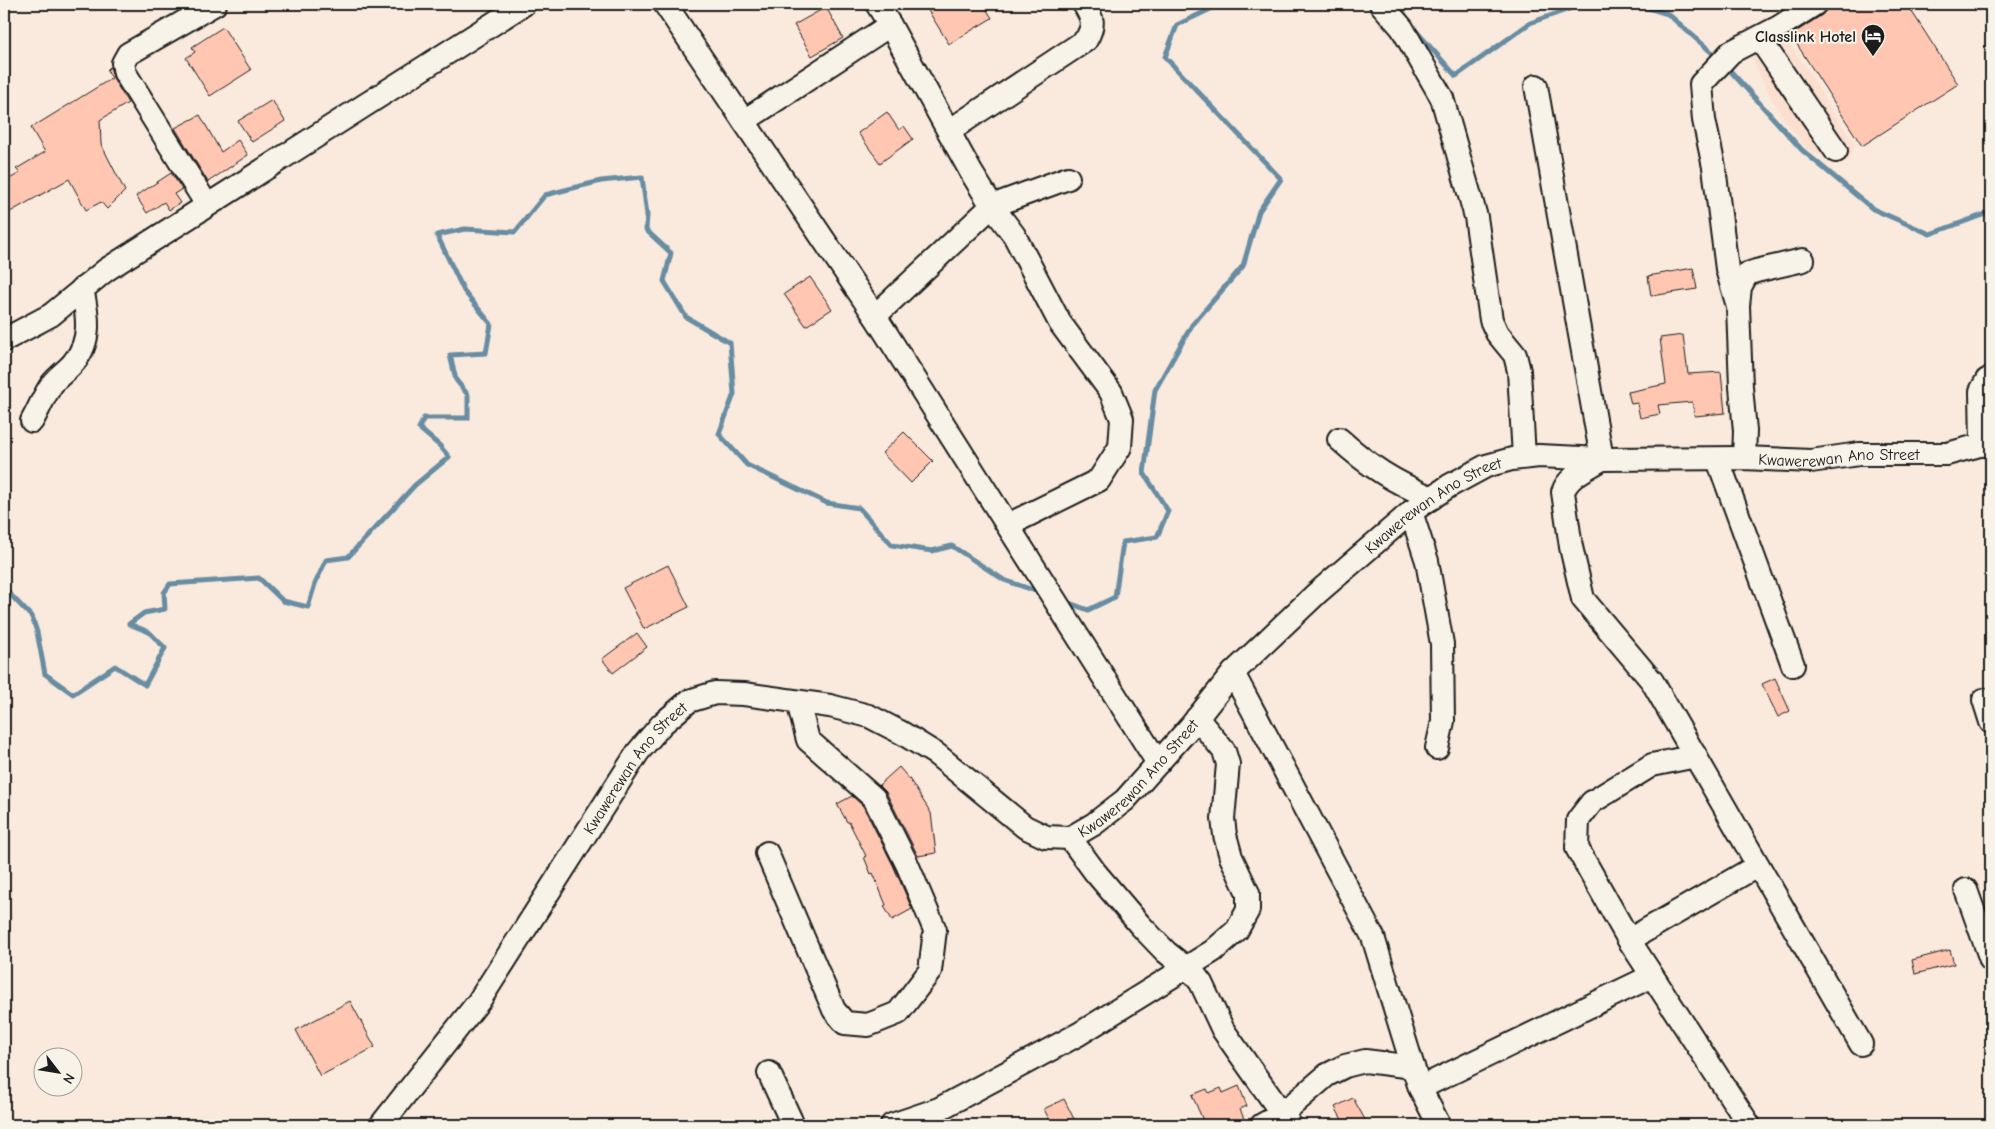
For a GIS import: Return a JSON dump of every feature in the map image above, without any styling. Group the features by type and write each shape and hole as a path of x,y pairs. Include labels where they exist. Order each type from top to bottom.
{"street":[{"path":"4,340 51,315 106,270 524,4"},
{"path":"665,4 875,316 1158,763"},
{"path":"879,4 971,172 992,206 1014,235 1060,323 1111,392 1122,419 1120,446 1099,480 1008,525"},
{"path":"949,131 1086,40 1093,29 1091,16 1084,4"},
{"path":"1381,4 1402,28 1442,98 1476,217 1491,320 1497,333 1515,355 1519,370 1524,458"},
{"path":"1738,306 1727,269 1714,167 1704,120 1701,84 1731,52 1779,27 1815,4"},
{"path":"201,7 128,54 123,63 125,73 207,205"},
{"path":"744,121 890,25"},
{"path":"1759,38 1836,151"},
{"path":"1536,86 1602,459 1571,479 1566,484 1563,492 1571,547 1583,599 1652,681 1861,1044"},
{"path":"875,316 992,206 1068,178"},
{"path":"1744,458 1745,431 1741,387 1738,306 1740,287 1747,274 1803,260"},
{"path":"32,421 52,384 83,350 87,334 87,310 82,289"},
{"path":"1986,443 1981,391 1987,380 1991,378"},
{"path":"1339,439 1362,460 1388,478 1432,498"},
{"name":"Kwawerewan Ano Street","path":"381,1125 479,1001 638,752 662,724 689,702 715,693 744,694 830,706 869,716 936,754 1025,827 1046,837 1070,838 1094,824 1125,800 1197,718 1233,673 1316,594 1411,512 1449,486 1486,466 1512,459 1539,456 1602,459 1718,460 1744,458 1811,461 1859,454 1947,454 1986,443"},
{"path":"1718,460 1793,665"},
{"path":"1411,512 1427,561 1442,644 1443,721 1437,748"},
{"path":"1233,673 1373,936 1420,1088 1438,1125"},
{"path":"1984,700 1991,722"},
{"path":"767,853 834,1010 845,1023 868,1025 898,1013 930,971 935,930 874,798 808,740 798,702"},
{"path":"892,1125 939,1109 1070,1038 1213,951 1237,930 1248,910 1248,893 1231,857 1224,827 1223,819 1228,764 1224,751 1197,718"},
{"path":"1696,756 1652,765 1592,802 1578,820 1577,848 1629,940 1748,1125"},
{"path":"1070,838 1095,872 1140,925 1166,952 1187,967 1201,984 1223,1030 1287,1119"},
{"path":"1629,940 1757,866"},
{"path":"1966,890 1991,960"},
{"path":"1420,1088 1652,976"},
{"path":"1262,1125 1287,1119 1327,1075 1345,1066 1365,1061 1413,1066"},
{"path":"769,1073 793,1125"}],"shaded area":[{"path":"1784,35 1855,144 1848,162 1831,159 1806,148 1782,116 1769,94 1749,53"}],"building":[{"path":"924,4 983,4 992,18 949,44"},
{"name":"Classlink Hotel","path":"1828,4 1907,4 1958,84 1862,146 1791,35 1822,15"},
{"path":"826,7 843,38 812,56 794,25"},
{"path":"223,27 251,70 210,96 186,58 195,52 192,47"},
{"path":"110,67 114,80 128,103 100,120 101,144 125,191 107,209 101,202 86,210 69,179 10,212 4,202 4,182 20,173 16,169 45,152 31,128 112,78 107,70"},
{"path":"272,100 285,121 252,142 238,121"},
{"path":"887,112 899,130 904,126 913,139 880,163 858,133"},
{"path":"200,115 221,152 238,140 248,155 208,182 175,128"},
{"path":"171,173 182,189 174,194 180,203 169,210 164,202 147,213 136,196"},
{"path":"1693,268 1697,289 1651,296 1648,276"},
{"path":"810,277 832,309 806,326 784,294"},
{"path":"1683,335 1688,374 1721,372 1725,413 1695,416 1692,402 1658,405 1660,414 1640,418 1637,403 1631,404 1628,392 1666,384 1660,338"},
{"path":"904,432 933,461 911,483 882,453"},
{"path":"668,565 689,607 644,629 623,588"},
{"path":"637,633 647,647 613,673 602,659"},
{"path":"1775,678 1790,711 1778,717 1762,684"},
{"path":"899,767 910,780 931,813 936,853 918,856 886,792 879,785"},
{"path":"852,796 863,806 893,865 912,909 892,920 884,906 886,905 873,873 871,874 864,857 866,856 849,822 847,822 837,804"},
{"path":"1950,950 1954,964 1915,974 1912,960"},
{"path":"350,1001 375,1047 320,1076 296,1030"},
{"path":"1239,1086 1247,1106 1240,1109 1244,1119 1230,1125 1205,1125 1192,1095 1207,1089 1209,1093 1221,1088 1223,1093"},
{"path":"1353,1098 1368,1125 1345,1125 1335,1107"},
{"path":"1064,1099 1077,1125 1052,1125 1044,1109"}],"waterway":[{"path":"1064,601 1088,610 1115,597 1123,542 1157,537 1168,511 1144,473 1155,390 1192,325 1243,266 1259,211 1281,179 1165,57 1177,25 1221,4"},
{"path":"1398,4 1407,18"},
{"path":"1416,31 1456,76 1530,23 1583,4"},
{"path":"1635,4 1668,14 1717,57"},
{"path":"1725,65 1802,150 1873,209 1930,234 1991,212"},
{"path":"4,588 32,617 37,632 45,674 73,694 115,666 145,685 165,648 149,632 129,624 144,613 165,609 164,593 170,584 259,578 283,601 308,607 315,584 326,560 348,557 415,485 449,457 440,446 419,428 424,418 468,418 468,395 456,380 450,355 486,353 491,324 464,291 437,235 465,229 515,232 545,195 601,181 642,177 647,215 646,230 671,253 664,281 686,317 730,343 734,394 719,434 747,465 827,503 859,508 892,545 932,551 952,546 1004,580 1042,593"}],"place":[{"name":"Classlink Hotel","path":"1873,57"}]}
